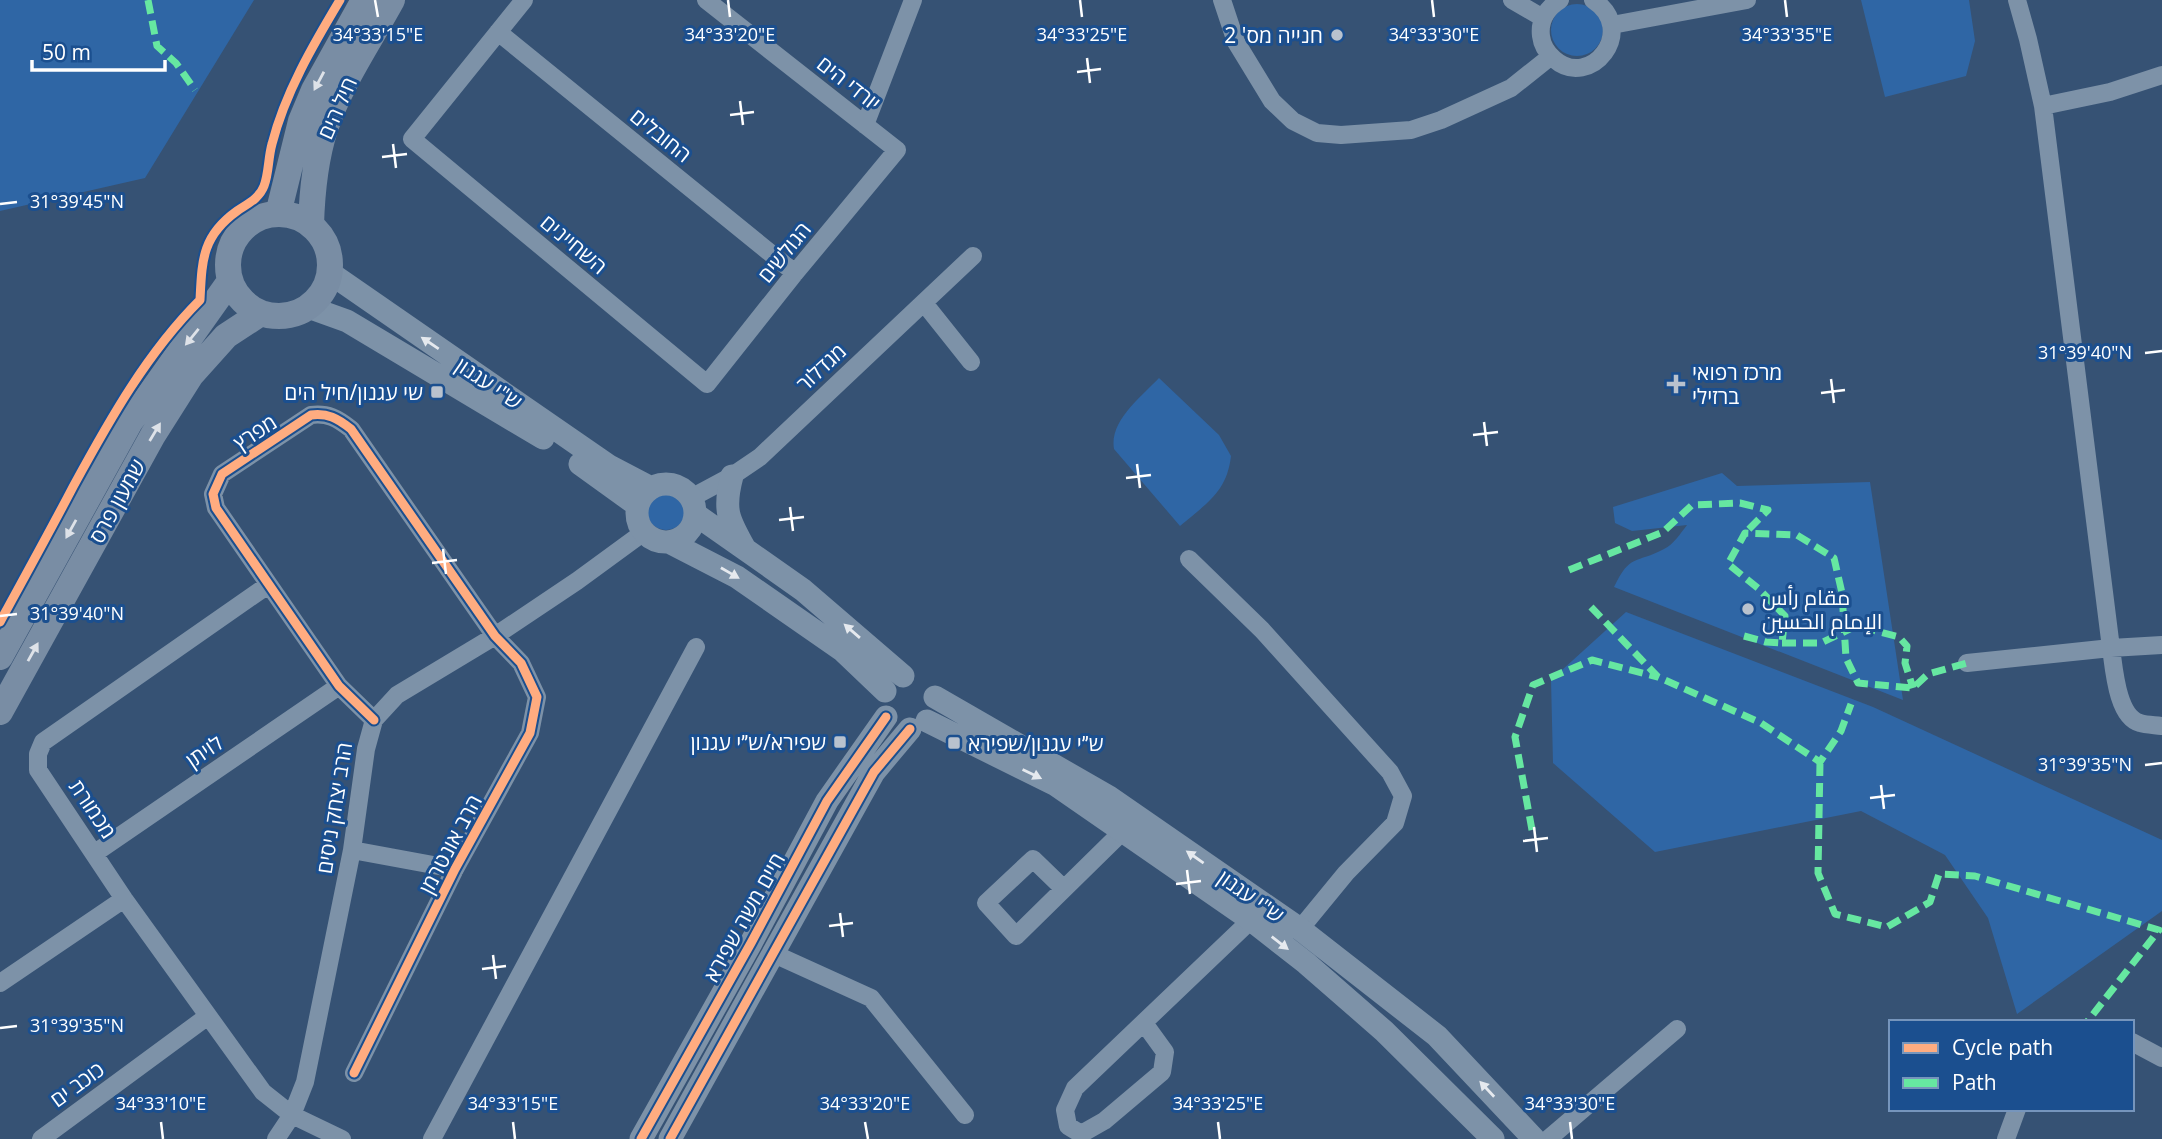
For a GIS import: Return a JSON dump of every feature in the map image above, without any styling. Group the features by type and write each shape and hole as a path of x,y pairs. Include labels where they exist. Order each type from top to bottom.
{"main road":[{"name":"חיל הים","path":"278,214 301,121 314,90 364,0"},
{"name":"חיל הים","path":"311,225 312,186 325,129 337,100 392,0"},
{"path":"278,214 295,216 311,225 327,247 331,264 320,296 308,307 285,315 261,313 239,297 230,281 228,261 238,235 260,218 278,214"},
{"name":"שמעון פרס","path":"0,657 130,422 230,281"},
{"name":"שמעון פרס","path":"0,712 153,435 191,375 226,336 261,313"}],"street":[{"path":"498,33 524,0"},
{"name":"יורדי הים","path":"706,0 897,150"},
{"path":"865,125 913,0"},
{"path":"1222,0 1237,42 1272,101 1293,121 1317,133 1341,135 1411,130 1441,120 1511,88 1550,57"},
{"path":"1512,0 1543,18"},
{"path":"1560,0 1549,8 1543,18 1540,34 1550,57 1577,68 1595,62 1603,55 1612,36 1608,14 1593,0"},
{"path":"1612,25 1747,0"},
{"path":"2017,0 2043,106 2111,648 2123,709 2137,723 2162,726"},
{"name":"השחיינים","path":"498,33 412,139 707,384"},
{"name":"החובלים","path":"498,33 795,273"},
{"path":"2043,106 2110,92 2162,75"},
{"name":"הגולשים","path":"707,384 897,150"},
{"name":"מגדלור","path":"693,506 760,457 973,256"},
{"name":"ש\"י עגנון","path":"330,273 609,466 644,496"},
{"path":"924,303 971,362"},
{"name":"ש\"י עגנון","path":"308,307 347,321 644,496"},
{"name":"מפרץ","path":"374,720 339,686 216,508 213,494 222,474 311,415 324,414 337,418 351,429 495,636"},
{"path":"732,476 726,498 727,508 746,551"},
{"path":"884,691 842,650 748,584 698,555 669,542 651,538 643,532 636,515 644,496 669,484 678,486 693,506 746,551 803,590 903,676"},
{"path":"669,542 677,540 690,529 693,506"},
{"name":"הרב יצחק ניסים","path":"276,1139 292,1115 305,1082 352,850 366,749 374,720 397,695 495,636 577,581 643,532"},
{"path":"1189,559 1271,640 1390,772 1404,796 1395,823 1346,873 1300,929"},
{"name":"מכמורת","path":"268,585 43,742 38,754 38,770 96,853 124,899 263,1093 292,1115 342,1139"},
{"name":"הרב אונטרמן","path":"354,1073 455,869 530,733 537,697 521,663 495,636"},
{"path":"1968,663 2162,645"},
{"path":"432,1139 696,648"},
{"path":"903,676 912,676 927,682 935,697 933,714 919,725 901,728 886,717 882,699 889,684 903,676"},
{"name":"לויתן","path":"96,853 339,686"},
{"name":"ש\"י עגנון","path":"935,697 1109,797 1300,929 1437,1036 1534,1139"},
{"name":"חיים משה שפירא","path":"641,1139 827,801 886,717"},
{"name":"ש\"י עגנון","path":"919,725 1056,785 1251,920 1306,963 1384,1031 1493,1139"},
{"name":"חיים משה שפירא","path":"670,1139 874,772 919,725"},
{"path":"1064,889 1033,859 986,903 1016,936 1064,889 1122,832"},
{"path":"352,850 455,869"},
{"path":"0,982 124,899"},
{"path":"1144,1023 1165,1052 1162,1072 1104,1121 1081,1134 1068,1126 1065,1110 1075,1088 1251,920"},
{"path":"774,954 872,998 965,1115"},
{"name":"כוכב ים","path":"41,1139 208,1016"},
{"path":"1548,1139 1677,1029"},
{"path":"2134,1043 2162,1058"},
{"path":"2006,1139 2016,1111"}],"shaded area":[{"path":"0,0 254,0 145,178 0,211"},
{"path":"1861,0 1969,0 1975,41 1966,76 1885,97"},
{"path":"1577,4 1596,11 1603,30 1596,49 1577,56 1558,49 1551,30 1558,11"},
{"path":"1159,378 1219,435 1231,456 1220,488 1207,504 1180,526 1114,449 1114,439 1122,419"},
{"path":"1722,473 1737,486 1870,482 1903,700 1614,587 1629,564 1668,547 1687,525 1632,531 1615,523 1613,507"},
{"path":"666,492 680,497 685,511 680,525 666,530 652,525 647,511 652,497"},
{"path":"1626,612 1873,707 2162,840 2162,911 2017,1014 1988,918 1945,855 1861,811 1655,852 1553,763 1551,680"}],"marked path":[{"path":"148,0 157,46 176,63 195,90"},
{"path":"1569,570 1663,532 1692,505 1740,503 1768,510 1745,533"},
{"path":"1744,636 1782,643 1785,616 1759,589 1728,564 1745,533 1797,535 1834,558 1842,593 1846,658 1858,683 1913,688 1928,674 1967,663"},
{"path":"1591,607 1658,677 1761,723 1820,762 1841,731 1851,704"},
{"path":"1782,643 1821,643 1856,626 1899,637 1907,646 1905,663 1913,688"},
{"path":"1532,830 1515,737 1533,685 1592,660 1658,677"},
{"path":"1820,762 1818,873 1835,914 1887,927 1930,902 1939,874 1975,876 2159,930 2089,1020"}],"cycle path":[{"path":"0,622 116,411 146,364 200,300 203,261 210,240 225,220 262,191 284,106 310,52 340,0"},
{"path":"354,1073 455,869 530,733 537,697 521,663 495,636 351,429 332,417 311,415 222,474 213,494 216,508 339,686 374,720"},
{"path":"641,1139 827,801 886,717"},
{"path":"670,1139 874,772 910,729"}],"place":[{"name":"חנייה מס' 2","path":"1337,35"},
{"name":"מרכז רפואי ברזילי","path":"1676,384"},
{"name":"שי עגנון/חיל הים","path":"437,392"},
{"name":"مقام رأس الإمام الحسين","path":"1748,609"},
{"name":"שפירא/ש״י עגנון","path":"840,742"},
{"name":"ש״י עגנון/שפירא","path":"954,743"}]}
